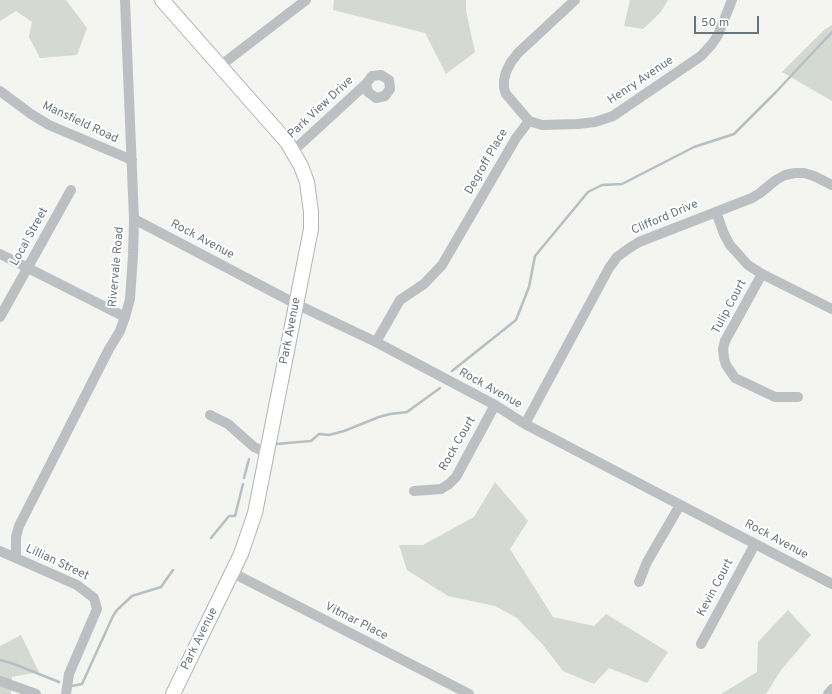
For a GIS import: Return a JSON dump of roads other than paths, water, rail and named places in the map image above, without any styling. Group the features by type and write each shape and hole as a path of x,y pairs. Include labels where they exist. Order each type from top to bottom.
{"street":[{"name":"Rivervale Road","path":"16,558 16,537 20,526 120,331 126,317 130,299 134,219 125,0"},
{"name":"Park Avenue","path":"162,0 287,142 301,166 307,182 311,212 310,229 255,513 248,536 233,573 173,694"},
{"path":"220,66 306,0"},
{"path":"529,121 506,94 504,88 506,72 518,53 575,0"},
{"name":"Henry Avenue","path":"529,121 542,125 584,123 595,122 613,116 701,56 718,35 732,0"},
{"name":"Park View Drive","path":"293,151 366,84"},
{"name":"Mansfield Road","path":"0,91 31,114 49,125 132,160"},
{"name":"Degroff Place","path":"376,342 400,300 424,284 442,265 516,138 529,121"},
{"name":"Clifford Drive","path":"526,424 602,280 617,258 628,249 639,242 752,198 785,175 804,173 832,184"},
{"name":"Local Street","path":"0,317 71,190"},
{"path":"716,212 724,234 730,245 748,264 762,274 832,308"},
{"name":"Rock Avenue","path":"134,219 296,304 376,342 495,405 526,424 832,584"},
{"path":"0,254 126,317"},
{"name":"Tulip Court","path":"762,274 725,341 723,349 726,366 735,378 775,397 798,397"},
{"name":"Rock Court","path":"414,491 441,489 456,477 495,405"},
{"path":"210,415 228,424 254,447 267,453"},
{"path":"638,582 647,562 680,505"},
{"name":"Kevin Court","path":"701,644 755,544"},
{"name":"Lillian Street","path":"0,551 77,585 94,598 97,603 98,609 93,622 69,674 66,694"},
{"name":"Vitmar Place","path":"233,573 468,694"},
{"path":"0,681 36,694"},
{"path":"828,694 832,689"}],"waterway":[{"path":"452,371 516,320 529,287 535,256 588,192 602,185 622,184 694,147 734,134 832,32"},
{"path":"276,444 311,441 319,434 329,435 344,431 379,417 407,412 440,388"},
{"path":"244,478 249,459"},
{"path":"211,538 229,516 235,516 243,484"},
{"path":"72,686 82,684 117,610 132,596 161,587 173,570"},
{"path":"0,660 59,682"}]}
